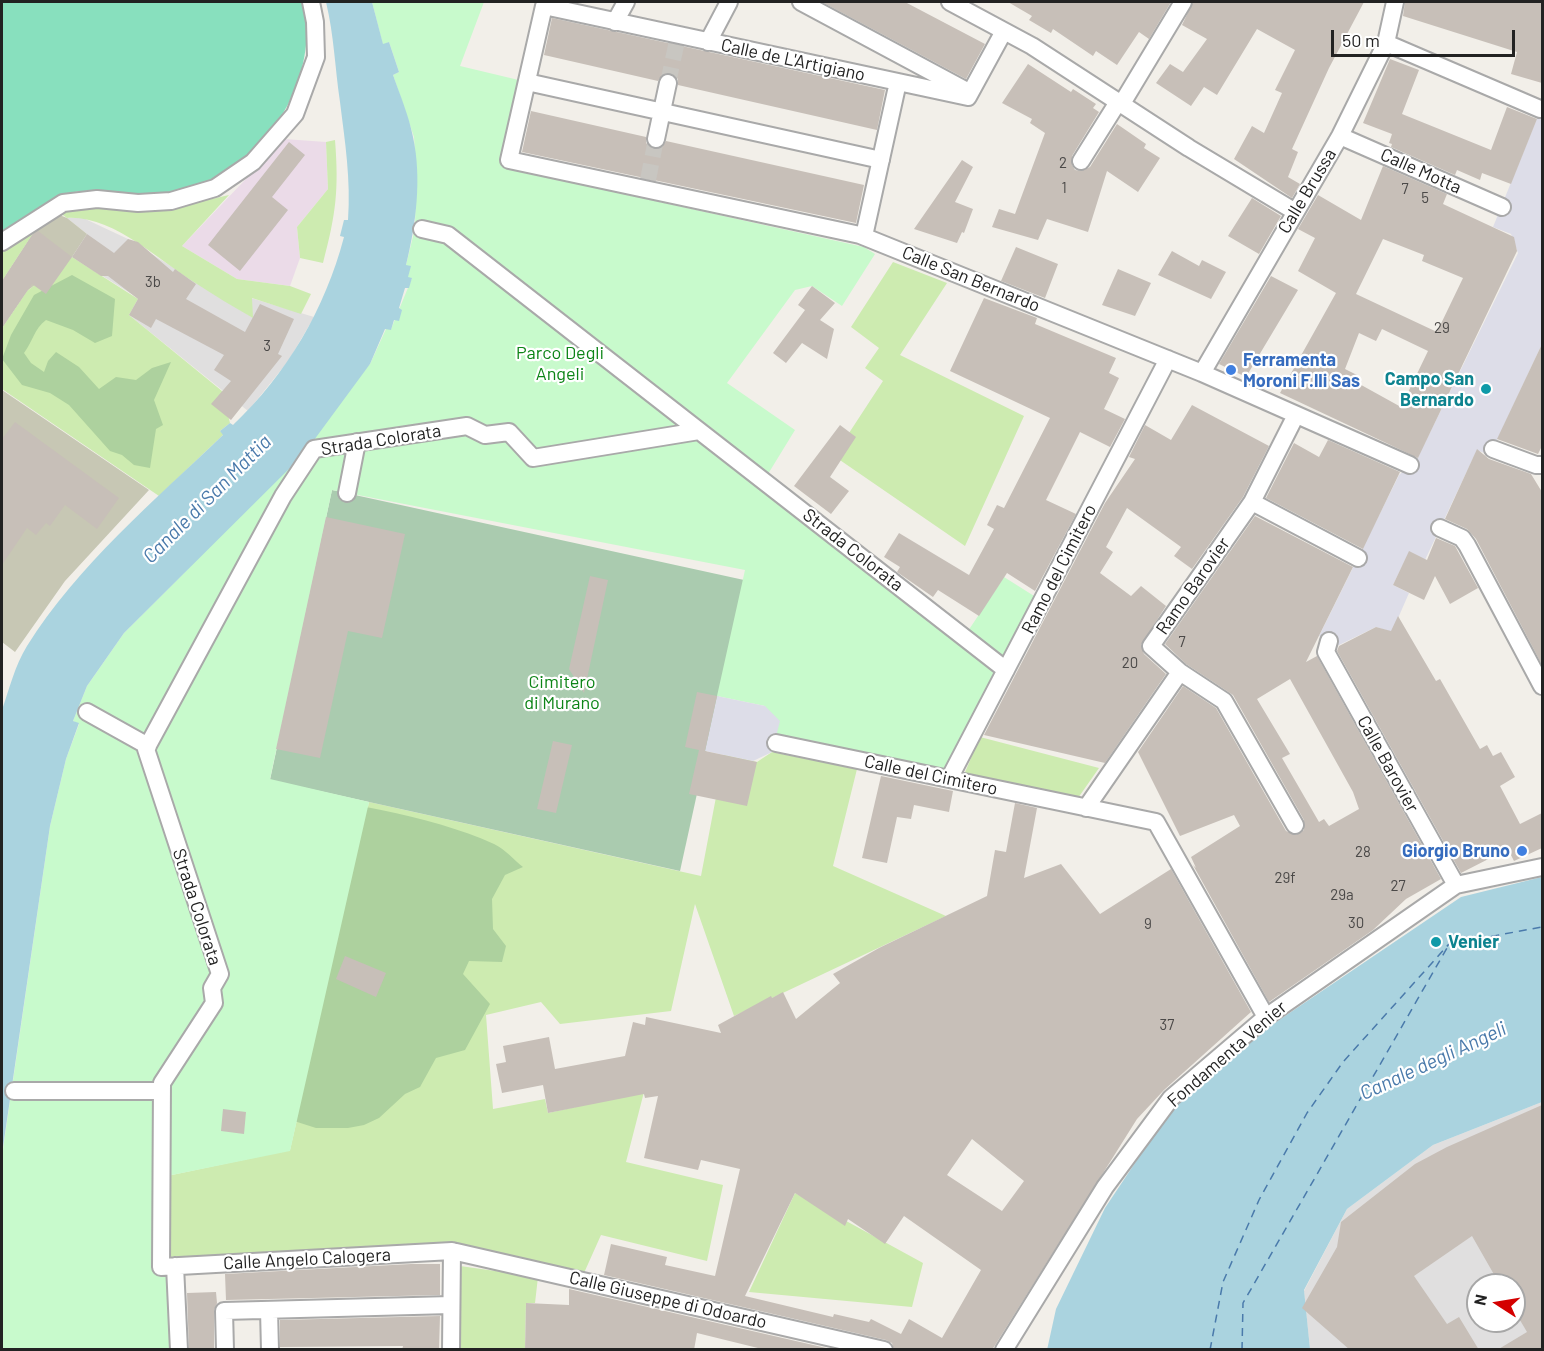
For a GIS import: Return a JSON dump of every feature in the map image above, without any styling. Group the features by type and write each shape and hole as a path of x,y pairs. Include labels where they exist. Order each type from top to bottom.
{"street":[{"path":"2,242 63,203 97,199 138,203 171,201 215,188 253,162 294,114 316,57 315,22 311,2"},
{"path":"615,22 626,2"},
{"path":"708,42 729,2"},
{"path":"801,2 970,93 1004,31"},
{"path":"950,2 1032,46 1189,148 1294,211"},
{"path":"1081,161 1183,2"},
{"name":"Calle Brussa","path":"1202,373 1294,211 1340,136 1386,43 1395,2"},
{"name":"Calle de L'Artigiano","path":"527,82 544,6 678,38 708,42 968,97 970,93"},
{"path":"1386,43 1540,109"},
{"path":"527,82 880,160"},
{"name":"Calle San Bernardo","path":"527,82 509,160 647,185 864,236 1202,373 1410,465"},
{"path":"864,236 898,82"},
{"path":"656,139 668,83"},
{"name":"Calle Motta","path":"1340,136 1502,207"},
{"name":"Strada Colorata","path":"422,229 448,235 1006,670"},
{"name":"Ramo del Cimitero","path":"950,779 1168,359"},
{"name":"Ramo Barovier","path":"1295,825 1224,700 1180,672 1150,646 1252,502 1296,415"},
{"name":"Strada Colorata","path":"179,1350 168,1266 160,1091 162,1083 214,1003 212,988 220,975 146,749 283,496 314,449 357,442 467,426 484,435 509,432 534,458 699,431"},
{"path":"347,493 357,442"},
{"path":"1493,449 1536,465 1542,465"},
{"path":"1252,502 1358,558"},
{"path":"1440,528 1462,538 1467,545 1542,686"},
{"name":"Calle Barovier","path":"1329,642 1326,651 1456,885"},
{"path":"1086,808 1180,672"},
{"path":"87,712 148,746"},
{"name":"Calle del Cimitero","path":"776,743 1156,822 1266,1017"},
{"name":"Fondamenta Venier","path":"1004,1350 1105,1187 1171,1098 1266,1017 1456,885 1542,867"},
{"path":"14,1091 160,1091"},
{"path":"451,1350 452,1251"},
{"name":"Calle Angelo Calogera","path":"168,1266 452,1251"},
{"name":"Calle Giuseppe di Odoardo","path":"452,1251 884,1350"},
{"path":"225,1350 224,1311 451,1305"},
{"path":"269,1310 270,1350"}],"shaded area":[{"name":"Campo San Bernardo","path":"1542,106 1542,344 1493,449 1489,455 1477,450 1425,560 1409,552 1393,585 1409,593 1392,632 1376,627 1337,646 1319,636 1399,475 1417,459 1518,253 1511,234 1493,227"},
{"path":"284,139 326,142 328,189 297,227 300,258 290,286 237,279 182,246"},
{"path":"52,212 67,218 87,234 72,257 27,291 2,328 2,281 36,229"},
{"path":"81,217 128,239 252,317 251,298 314,317 289,360 248,411 129,315 138,298 72,257 87,234 67,218"},
{"path":"2,390 149,490 65,581 15,652 2,642"},
{"path":"717,696 765,706 780,721 772,752 753,761 705,751"},
{"path":"1542,1102 1542,1349 1310,1349 1304,1291 1347,1209 1433,1145"}],"green space":[{"path":"2,2 305,2 307,26 301,73 293,95 268,134 252,152 219,177 196,189 171,195 145,196 103,191 78,191 59,198 2,235"},
{"name":"Parco Degli Angeli","path":"372,2 484,2 460,66 527,82 506,168 864,247 875,254 842,306 812,286 795,290 727,383 795,430 768,474 968,631 1004,577 1042,601 949,779 776,743 765,706 717,696 745,570 332,490 270,779 369,802 290,1151 167,1176 172,1349 2,1350 2,1156 50,826 66,759 79,724 73,721 87,686 124,633 184,573 370,364 386,329 391,329 412,278 408,278 406,265 415,228 414,137 393,75 399,72 389,42 383,45"},
{"path":"335,140 337,173 335,202 323,263 300,258 297,227 328,189 326,142"},
{"path":"229,195 182,246 237,279 290,286 311,294 301,314 252,298 253,318 182,274 135,241 101,224 84,219 67,218 60,213 92,206 164,210"},
{"path":"36,229 2,281 2,251"},
{"path":"72,257 138,299 129,315 222,391 230,423 220,431 224,434 159,496 2,389 2,328 27,291"},
{"path":"893,262 947,283 900,355 1024,416 965,546 834,456 883,381 865,368 879,348 851,327"},
{"path":"72,275 115,299 112,336 95,343 73,330 46,320 39,327 24,353 31,363 44,372 48,361 56,352 79,367 99,389 116,377 136,380 152,368 171,362 154,400 163,425 156,429 150,468 134,465 122,455 110,451 69,405 50,393 22,385 2,359 11,335 34,295"},
{"name":"Cimitero di Murano","path":"332,490 744,580 680,871 270,780"},
{"path":"980,737 1099,768 1078,798 963,777"},
{"path":"772,752 857,769 833,866 946,916 734,1016 695,904 671,1011 560,1024 541,1002 486,1015 493,1109 545,1099 548,1113 644,1092 626,1162 723,1185 707,1261 601,1235 584,1273 514,1256 453,1246 171,1259 167,1176 290,1150 369,802 701,876 724,755 757,762"},
{"path":"264,788 381,810 441,825 494,844 523,867 505,875 492,899 493,929 506,946 502,962 469,961 463,974 490,1004 465,1050 436,1058 420,1087 405,1094 379,1118 364,1125 348,1128 316,1128 291,1120"},
{"path":"795,1193 923,1263 912,1307 749,1292"},
{"path":"460,1266 538,1277 535,1303 526,1303 525,1349 459,1350"}],"water":[{"name":"Canale di San Mattia","path":"326,2 372,2 383,44 389,42 399,72 393,75 411,129 416,153 415,218 406,265 411,266 408,277 412,278 409,288 405,288 399,308 402,310 399,321 394,320 391,330 385,329 370,364 303,455 124,633 87,686 73,721 79,723 66,759 50,826 2,1154 2,710 23,653 47,616 119,534 223,435 220,431 230,423 233,425 252,405 287,362 315,315 336,264 344,237 340,236 344,220 348,220 349,205 346,146 333,39"},
{"name":"Canale degli Angeli","path":"1542,877 1542,1102 1433,1145 1347,1209 1304,1290 1310,1349 1047,1350 1056,1309 1105,1208 1171,1109 1251,1039 1461,897"}],"building":[{"path":"822,2 905,2 985,44 966,79"},
{"path":"1008,2 1171,2 1149,39 1139,32 1117,65 1096,51 1093,56 1053,29 1051,33 1029,20 1032,16"},
{"path":"1193,2 1364,2 1329,68 1292,149 1298,152 1288,177 1300,184 1292,198 1234,159 1252,126 1264,133 1282,93 1275,90 1295,50 1257,29 1217,95 1204,87 1191,106 1156,83 1170,64 1183,72 1207,39 1182,25"},
{"path":"1405,2 1542,2 1542,83 1511,74 1517,52 1403,16"},
{"path":"552,18 885,90 877,130 678,85 678,79 671,73 664,73 658,81 544,55"},
{"path":"1390,59 1419,70 1402,114 1491,150 1507,107 1537,119 1511,184 1482,173 1480,180 1457,170 1455,175 1391,147 1392,144 1389,143 1392,134 1363,123"},
{"path":"1028,64 1071,92 1073,89 1096,104 1093,108 1099,112 1072,156 1072,165 1075,170 1081,171 1090,167 1117,124 1146,144 1144,148 1160,158 1138,192 1107,171 1088,232 1047,219 1038,240 992,227 999,209 1015,214 1045,133 1030,123 1032,119 1002,103"},
{"path":"531,111 646,137 646,143 653,149 660,149 666,141 864,185 856,223 522,152"},
{"path":"289,142 305,155 272,197 288,210 240,271 208,245"},
{"path":"962,160 973,167 955,202 973,209 964,233 962,232 957,243 914,229"},
{"path":"1383,166 1447,194 1443,204 1514,237 1517,251 1418,458 1280,393 1336,293 1298,271 1315,238 1298,229 1318,195 1361,220","holes":["1383,239 1424,255 1422,261 1463,278 1437,332 1356,294","1382,329 1428,351 1401,407 1354,381 1357,375 1345,369 1359,333 1376,341"]},
{"path":"1252,198 1281,216 1259,254 1228,236"},
{"path":"38,231 72,257 46,294 32,284 2,328 2,281 32,235"},
{"path":"87,234 114,253 128,239 138,242 173,272 175,269 196,284 186,299 245,332 260,304 294,319 278,354 282,356 231,420 211,404 231,381 214,370 224,355 156,319 151,328 129,315 138,299 108,276 101,276 72,257"},
{"path":"1016,247 1058,264 1045,298 1001,281"},
{"path":"1172,251 1199,266 1202,260 1226,272 1211,299 1158,275"},
{"path":"1118,269 1151,283 1135,316 1102,305"},
{"path":"1271,276 1298,290 1246,377 1219,364"},
{"path":"812,286 835,303 820,320 834,329 827,359 802,343 786,363 773,353 805,310 798,305"},
{"path":"984,298 1037,318 1035,324 1116,358 1109,373 1119,378 1104,409 1125,419 1110,447 1080,432 1046,500 1076,514 1035,591 1007,573 979,616 938,590 933,597 897,572 900,567 884,557 899,533 969,575 994,529 987,525 997,505 1004,508 1050,418 950,371"},
{"path":"1542,344 1542,446 1538,454 1497,439"},
{"path":"1192,405 1269,446 1243,497 1192,569 1174,556 1181,547 1127,508 1106,547 1113,552 1100,573 1131,596 1141,586 1166,606 1141,645 1144,654 1166,674 1105,763 984,735 1105,503 1135,459 1129,457 1145,425 1171,440"},
{"path":"15,422 119,498 97,529 65,505 50,526 46,523 36,535 27,528 2,565 2,439"},
{"path":"840,425 856,437 830,477 849,491 831,514 794,486"},
{"path":"1328,440 1400,472 1363,549 1266,498 1294,443 1319,457"},
{"path":"1477,449 1489,459 1531,474 1542,492 1542,665 1476,539 1467,529 1445,519"},
{"path":"1255,516 1353,567 1306,662 1317,656 1441,879 1406,899 1373,930 1269,1002 1193,865 1196,868 1191,857 1240,826 1234,815 1180,836 1138,752 1183,686 1216,708 1286,831 1296,835 1304,830 1304,820 1233,695 1186,664 1165,644","holes":["1290,679 1353,792 1359,809 1329,826 1324,819 1319,822 1282,758 1290,754 1257,699"]},
{"path":"326,517 405,534 382,638 348,631 320,758 276,749"},
{"path":"1436,538 1455,546 1478,588 1450,604 1435,576 1424,600 1393,585 1409,551 1427,560"},
{"path":"590,576 608,580 584,693 569,669"},
{"path":"1398,616 1436,681 1440,679 1480,749 1487,745 1493,756 1501,752 1515,777 1500,786 1520,824 1542,813 1542,848 1514,861 1508,849 1461,873 1337,651 1339,646 1376,627 1391,631"},
{"path":"697,692 717,696 705,751 757,762 747,806 689,794 699,750 685,747"},
{"path":"553,741 572,745 556,813 537,809"},
{"path":"881,776 953,791 949,812 914,805 911,819 897,817 887,863 862,858"},
{"path":"1015,803 1037,808 1024,878 1061,864 1100,914 1171,869 1251,1012 1164,1090 1137,1119 992,1350 894,1350 892,1343 886,1340 604,1275 611,1244 667,1257 665,1265 715,1276 740,1169 701,1160 698,1170 644,1158 658,1096 645,1098 644,1094 548,1113 543,1085 502,1093 496,1064 506,1062 503,1046 549,1037 555,1069 625,1056 633,1022 645,1025 646,1017 721,1033 718,1025 771,996 772,998 783,992 796,1019 840,983 833,974 879,948 987,896 995,850 1006,852","holes":["972,1139 1024,1181 1002,1211 947,1175","795,1193 845,1226 848,1219 885,1244 904,1216 981,1270 942,1338 909,1319 901,1334 871,1319 869,1322 834,1314 833,1317 745,1296"]},
{"path":"345,956 386,973 376,997 336,979"},
{"path":"1542,1105 1542,1350 1497,1350 1527,1332 1526,1273 1493,1273 1472,1236 1414,1276 1447,1324 1459,1317 1466,1333 1469,1333 1479,1350 1350,1350 1302,1308 1337,1247 1341,1222 1415,1164 1447,1147"},
{"path":"223,1109 246,1112 244,1134 221,1131"},
{"path":"440,1264 440,1295 226,1300 225,1274"},
{"path":"569,1289 835,1350 766,1350 697,1333 694,1350 525,1350 526,1303 569,1305"},
{"path":"216,1292 214,1350 189,1350 187,1293"},
{"path":"440,1316 439,1350 402,1350 403,1346 280,1347 280,1320"}],"ferry route":[{"path":"1450,944 1542,927"},
{"path":"1210,1350 1223,1282 1259,1200 1307,1113 1343,1062 1449,944"},
{"path":"1242,1350 1243,1303 1447,948"}],"tunnel":[{"path":"668,83 677,41"},
{"path":"648,180 656,139"}],"place":[{"name":"Ferramenta Moroni F.lli Sas","path":"1231,370"},
{"name":"Campo San Bernardo","path":"1486,389"},
{"name":"Giorgio Bruno","path":"1522,851"},
{"name":"Venier","path":"1436,942"}]}
